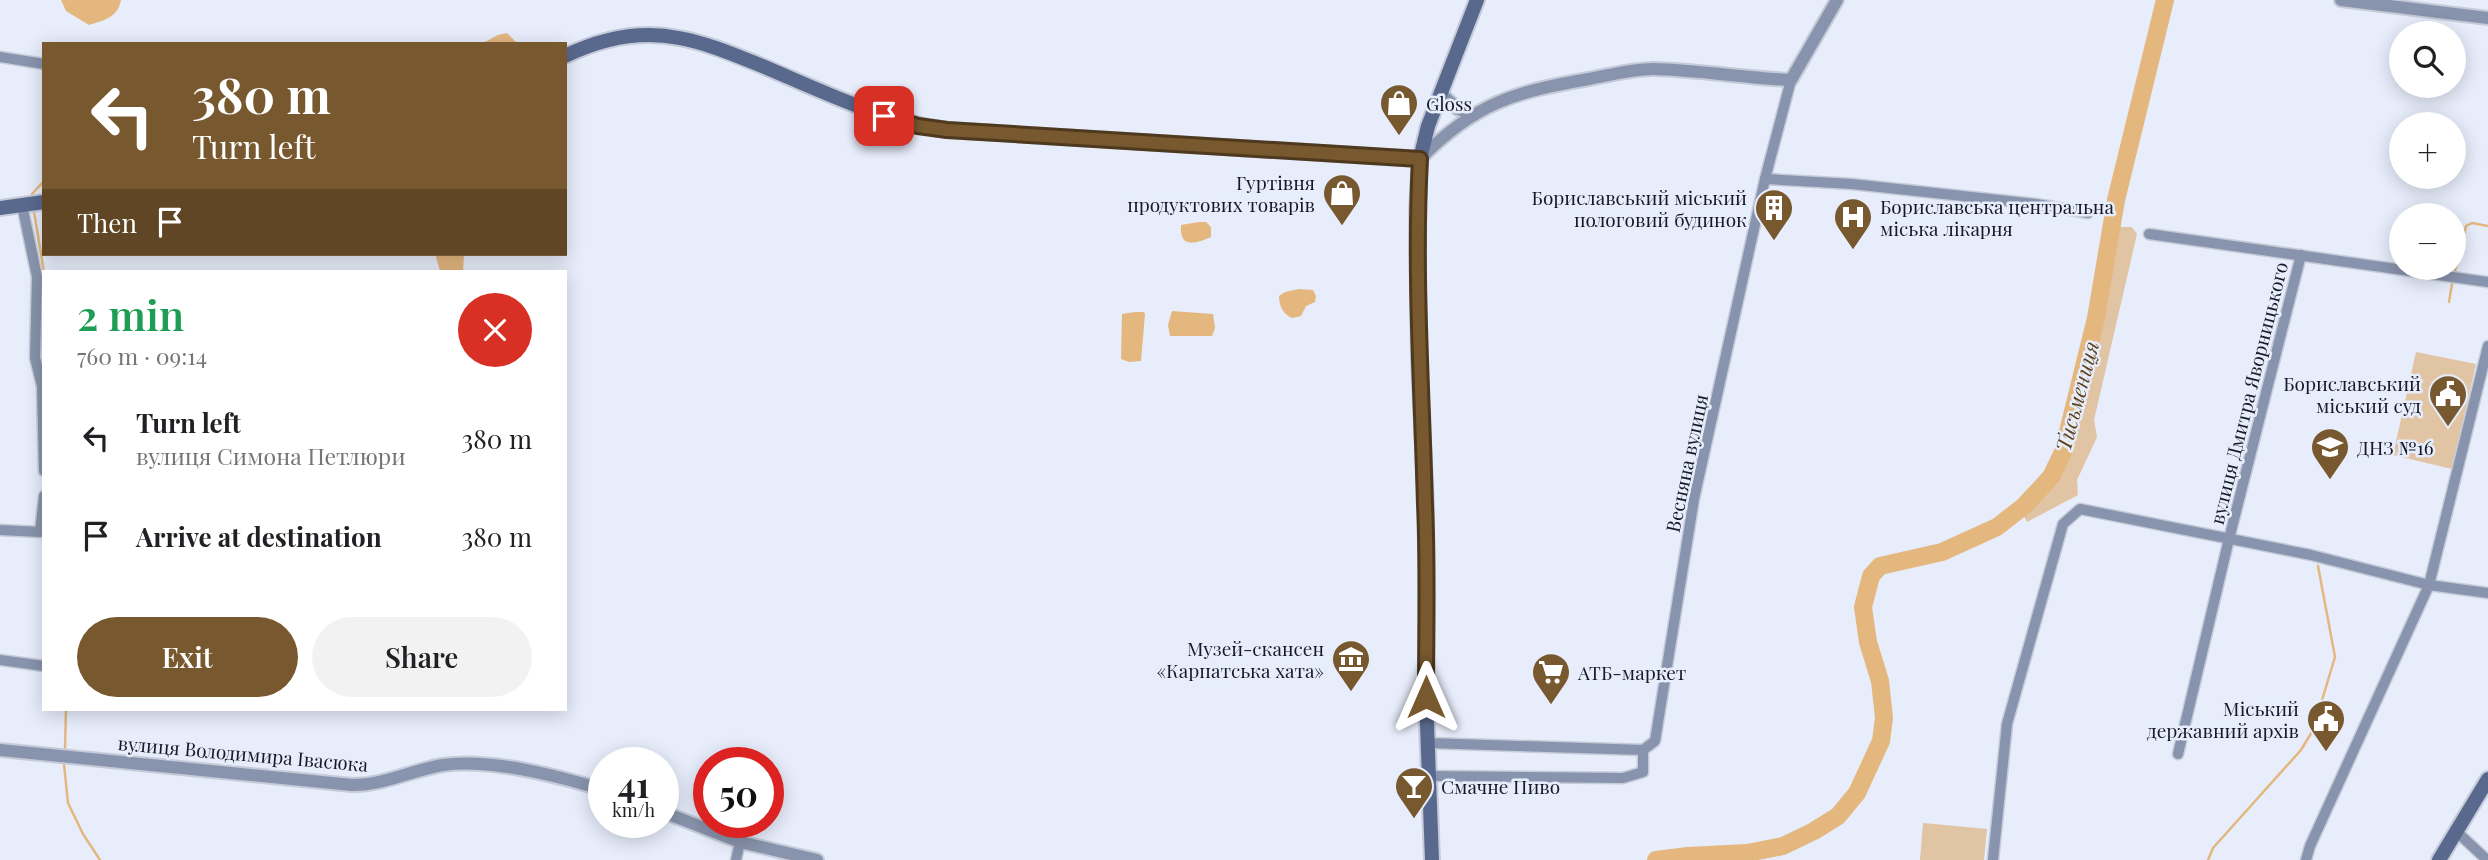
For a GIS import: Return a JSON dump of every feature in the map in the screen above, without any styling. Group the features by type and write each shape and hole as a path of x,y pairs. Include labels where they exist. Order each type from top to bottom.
{"main road":[{"path":"1432,860 1426,507 1418,319 1417,210 1420,159 1440,93 1478,0"},
{"path":"567,55 613,38 677,37 711,45 884,116 918,126 960,131 1420,159"},
{"path":"0,208 42,202"},
{"path":"2439,860 2488,779"}],"street":[{"path":"1420,159 1438,141 1489,105 1552,85 1650,69 1791,80 1837,0"},
{"path":"2341,0 2488,18"},
{"path":"0,57 42,64"},
{"name":"Весняна вулиця","path":"1429,776 1623,778 1643,772 1643,750 1655,741 1694,499 1765,178 1791,80"},
{"path":"1440,93 1458,109 1474,115"},
{"path":"1765,178 1852,184 2010,201 2073,208 2088,213"},
{"path":"22,205 37,277 35,358 42,386"},
{"path":"2149,234 2488,282"},
{"name":"вулиця Дмитра Яворницького","path":"2178,754 2301,256"},
{"path":"2306,860 2309,846 2429,585 2488,346"},
{"name":"вулиця Дмитра Яворницького","path":"1993,860 2007,724 2063,524 2080,509 2311,555 2429,585 2488,593"},
{"path":"0,530 40,532 42,514"},
{"path":"0,660 42,666"},
{"path":"1428,743 1643,750"},
{"name":"вулиця Володимира Івасюка","path":"0,750 352,785 382,782 446,765 487,766 555,775 588,785"},
{"path":"679,818 740,842 817,860"},
{"path":"2457,832 2487,860"},
{"path":"736,860 740,842"}],"shaded area":[{"path":"61,0 121,0 114,14 89,25 66,11"},
{"path":"507,33 516,42 485,42"},
{"path":"1206,222 1211,227 1211,237 1190,243 1186,241 1181,233 1181,225"},
{"path":"2117,227 2132,227 2137,234 2094,420 2097,437 2077,480 2078,495 2027,522 2023,514 2057,484 2070,455 2103,321"},
{"path":"464,256 463,270 440,270 436,257"},
{"path":"1299,289 1313,290 1315,302 1306,306 1301,316 1292,318 1282,309 1279,296"},
{"path":"1172,311 1213,314 1215,328 1212,336 1170,336 1168,325"},
{"path":"1122,314 1145,314 1141,361 1129,362 1121,359"},
{"path":"2416,352 2476,364 2452,469 2393,455"},
{"path":"1923,823 1987,829 1984,860 1920,860"}],"waterway":[{"name":"Тисьмениця","path":"1656,860 1747,853 1783,846 1838,816 1857,793 1881,741 1884,718 1880,681 1868,642 1863,607 1871,576 1880,566 1942,552 1997,527 2024,506 2051,477 2063,452 2096,318 2116,200 2165,0"},
{"path":"32,194 42,183"},
{"path":"34,212 44,270"},
{"path":"2466,226 2472,223 2488,226"},
{"path":"2449,302 2452,284"},
{"path":"2208,860 2213,848 2301,750 2313,730 2335,657 2318,566"},
{"path":"65,748 66,711"},
{"path":"64,764 68,803 100,860"}],"place":[{"name":"Gloss","path":"1399,137"},
{"name":"Гуртівня продуктових товарів","path":"1342,227"},
{"name":"Бориславський міський пологовий будинок","path":"1774,242"},
{"name":"Бориславська центральна міська лікарня","path":"1853,251"},
{"name":"Бориславський міський суд","path":"2448,428"},
{"name":"ДНЗ №16","path":"2330,481"},
{"name":"Музей-скансен «Карпатська хата»","path":"1351,693"},
{"name":"АТБ-маркет","path":"1551,706"},
{"name":"Міський державний архів","path":"2326,753"},
{"name":"Смачне Пиво","path":"1414,820"}],"route":[{"path":"884,116 918,126 947,130 1420,159 1417,264 1426,507 1426,697"}]}
